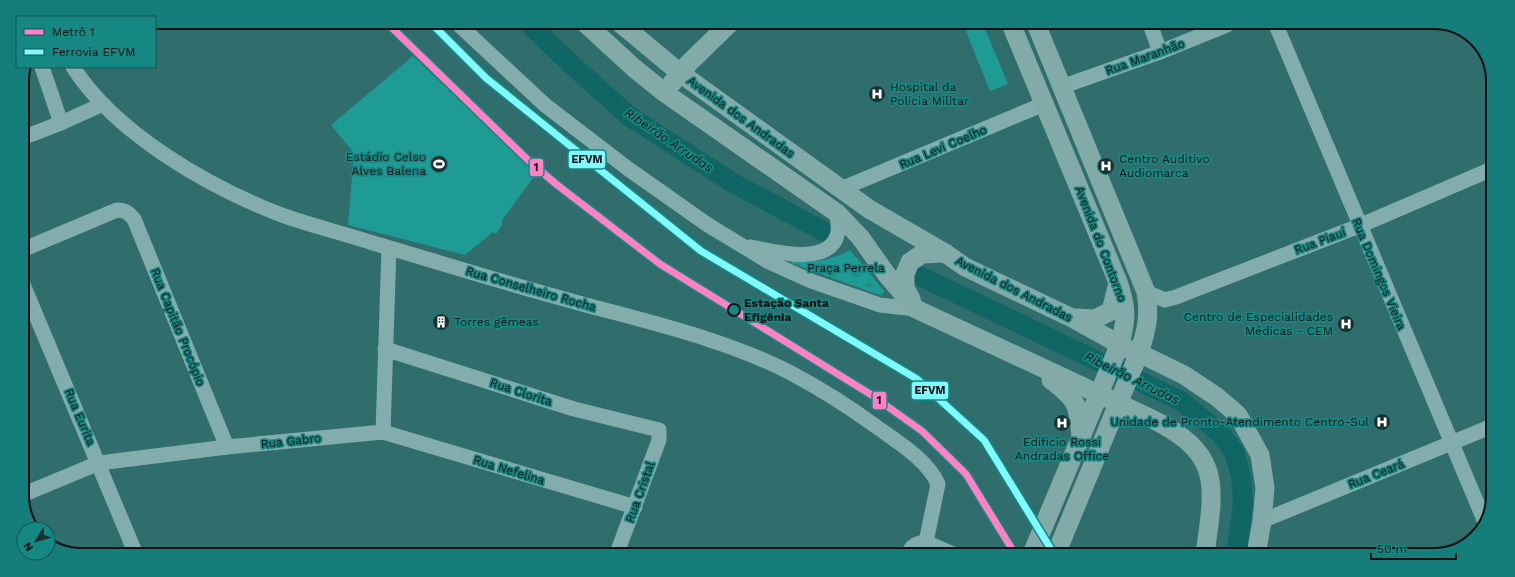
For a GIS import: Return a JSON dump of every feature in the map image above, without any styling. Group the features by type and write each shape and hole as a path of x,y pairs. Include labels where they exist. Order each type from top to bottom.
{"main road":[{"name":"Avenida dos Andradas","path":"592,29 634,68 666,93 837,213 860,236 887,276 916,309 1035,366 1119,397 1174,431 1198,451 1207,465 1210,481 1210,520 1206,548"},
{"name":"Avenida dos Andradas","path":"627,29 680,73 869,209 945,253 965,267 1072,318 1110,339 1117,348 1138,355 1184,375 1217,397 1238,415 1250,434 1260,455 1265,488 1262,521 1257,548"},
{"path":"666,93 680,73 724,29"},
{"name":"Avenida do Contorno","path":"1013,29 1118,282 1124,299 1126,313 1125,328 1101,390 1035,548"},
{"name":"Avenida do Contorno","path":"1038,29 1146,292 1149,319 1138,355 1119,397 1059,548"},
{"path":"1036,85 1043,90 1049,91 1061,87"},
{"path":"1044,104 1051,101 1060,100 1070,107"},
{"path":"916,309 905,288 905,274 910,262 922,254 945,253"},
{"path":"1072,318 1095,319 1111,311 1118,282"},
{"path":"1035,366 1068,392 1075,402 1079,411 1081,437"}],"street":[{"name":"Avenida dos Andradas","path":"463,29 545,105 627,168 708,225 769,262 832,288 880,305 916,309"},
{"path":"1152,29 1160,52"},
{"name":"Rua Maranhão","path":"1061,87 1160,52 1217,29"},
{"name":"Rua Domingos Vieira","path":"1278,29 1359,226 1482,515"},
{"path":"42,68 62,123"},
{"name":"Rua Conselheiro Rocha","path":"74,68 83,82 103,104 139,136 203,178 240,197 280,214 467,272 689,334 739,351 790,372 866,419 915,456 930,470 938,484 926,542"},
{"path":"29,135 62,123 103,104"},
{"name":"Rua Levi Coelho","path":"841,189 1044,104"},
{"name":"Rua Piauí","path":"1146,292 1165,300 1176,297 1359,226 1486,172"},
{"name":"Rua Capitão Procópio","path":"29,247 118,210 124,210 134,219 227,447"},
{"name":"Avenida dos Andradas","path":"741,245 797,254 816,254 824,250 835,239 838,232 837,213"},
{"path":"383,432 390,248"},
{"name":"Rua Eurita","path":"29,298 99,462 133,548"},
{"name":"Rua Clorita","path":"385,349 574,408 659,430"},
{"name":"Rua Cristal","path":"620,548 659,440 659,430"},
{"name":"Rua Ceará","path":"1262,521 1486,430"},
{"name":"Rua Gabro","path":"29,492 99,462 227,447 383,432"},
{"name":"Rua Nefelina","path":"383,432 635,508"},
{"path":"911,548 917,543 926,542 940,548"}],"green space":[{"path":"965,29 985,29 1008,84 990,91"},
{"name":"Estádio Celso Alves Balena","path":"413,56 536,174 502,220 502,225 496,234 493,232 465,255 348,225 354,153 331,125"},
{"name":"Praça Perrela","path":"850,250 884,291 882,296 791,263 793,260 808,262 829,259"}],"waterway":[{"name":"Ribeirão Arrudas","path":"534,29 629,116 733,183 827,233"},
{"name":"Ribeirão Arrudas","path":"922,277 1181,401 1220,433 1234,452 1241,475 1243,504 1237,548"}],"metro line":[{"name":"1","path":"393,29 528,160 556,184 660,264 870,394 922,431 966,474 1011,548"}],"rail line":[{"name":"EFVM","path":"437,29 486,78 701,251 917,379 984,440 1050,548"}],"place":[{"name":"Hospital da Polícia Militar","path":"877,94"},
{"name":"Estádio Celso Alves Balena","path":"439,164"},
{"name":"Centro Auditivo Audiomarca","path":"1106,166"},
{"name":"Estação Santa Efigênia","path":"734,310"},
{"name":"Torres gêmeas","path":"441,322"},
{"name":"Centro de Especialidades Médicas - CEM","path":"1346,324"},
{"name":"Unidade de Pronto-Atendimento Centro-Sul","path":"1382,422"},
{"name":"Edifício Rossi Andradas Office","path":"1062,423"}]}
